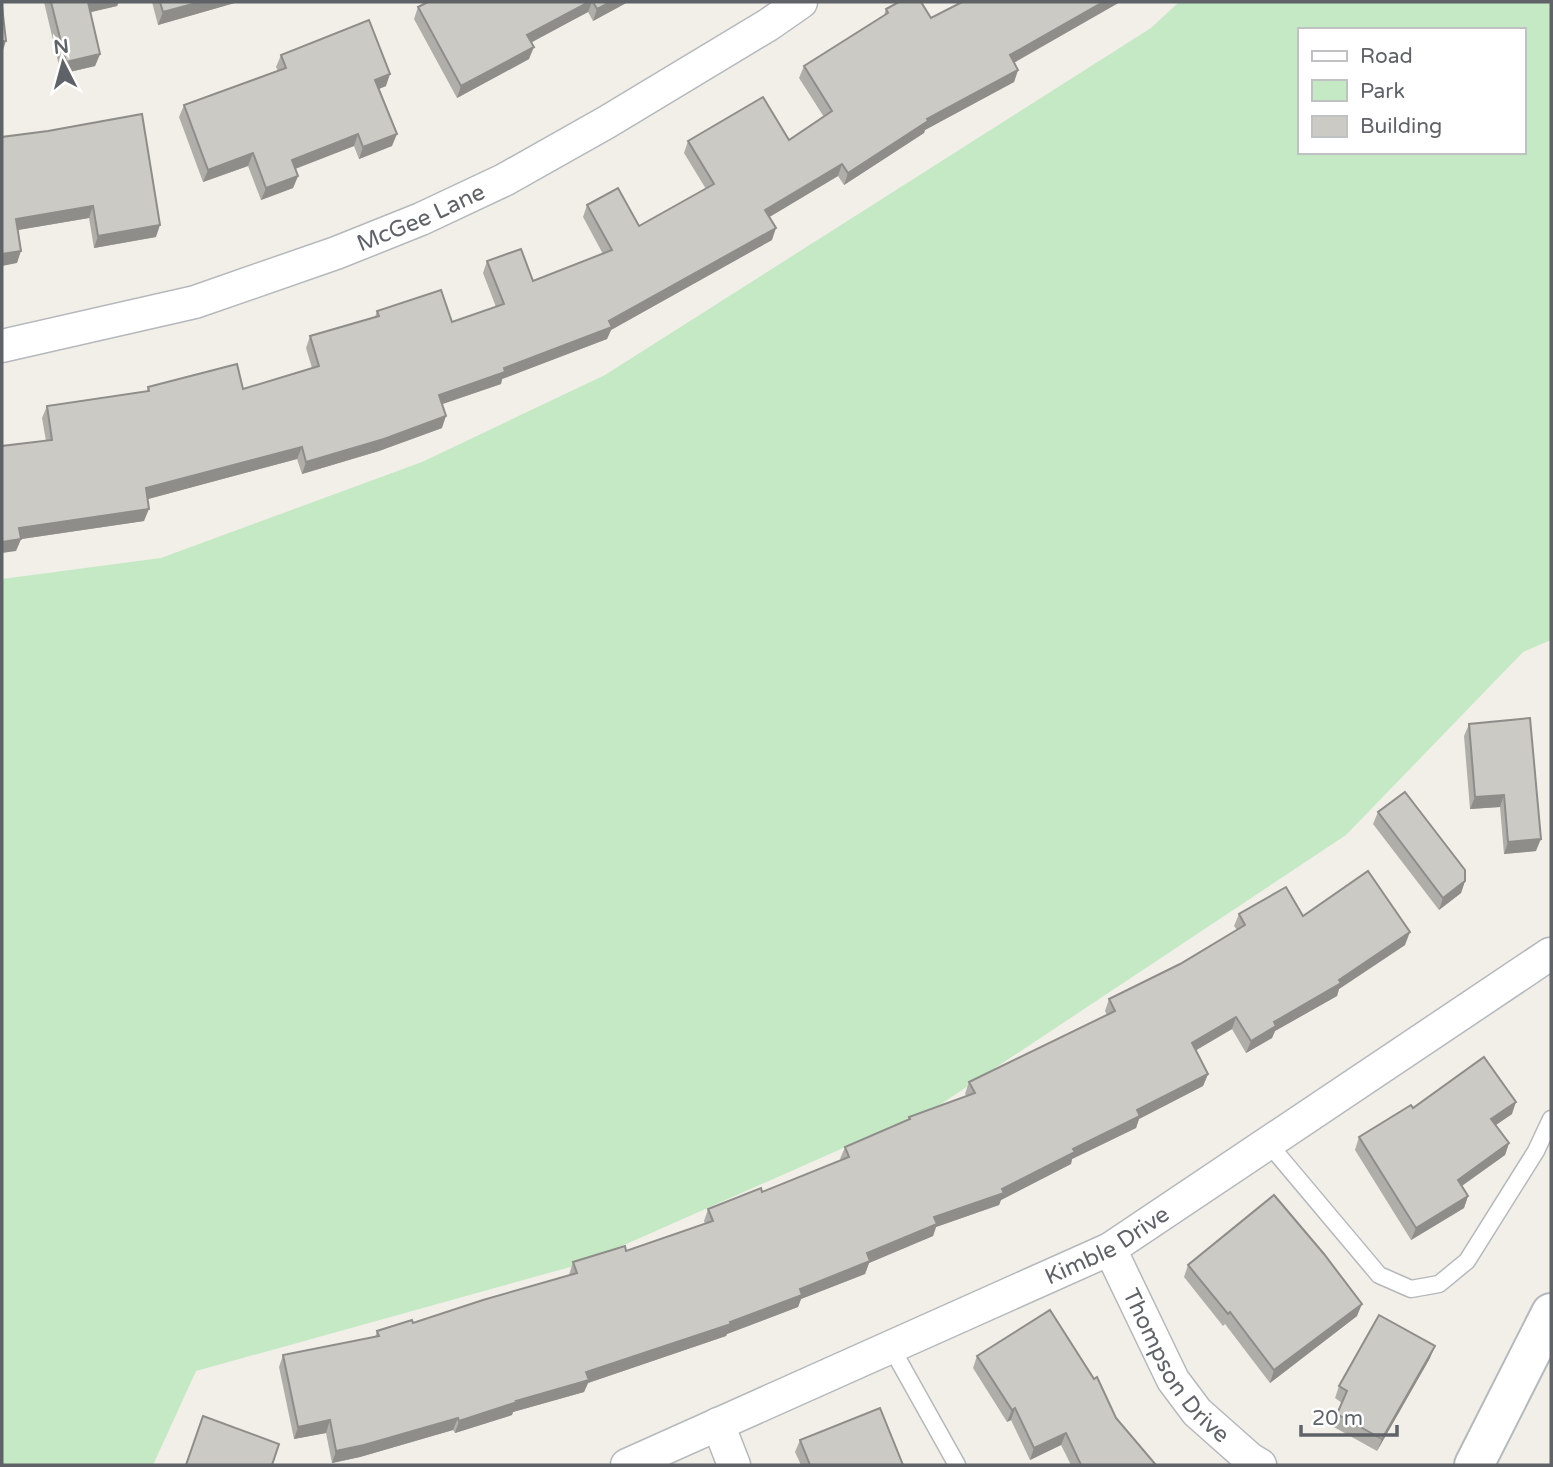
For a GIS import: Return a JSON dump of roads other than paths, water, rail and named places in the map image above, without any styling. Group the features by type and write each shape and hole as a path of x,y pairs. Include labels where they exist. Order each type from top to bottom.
{"street":[{"name":"McGee Lane","path":"2,346 195,302 336,253 421,219 504,180 607,122 802,2"},
{"name":"Kimble Drive","path":"627,1465 1110,1249 1550,958"},
{"name":"Thompson Drive","path":"1110,1249 1173,1380 1197,1412 1260,1465"},
{"path":"1474,1465 1551,1313"},
{"path":"719,1424 734,1465"}],"lane":[{"path":"1268,1143 1378,1275 1411,1289 1439,1284 1467,1261 1536,1151 1551,1119"},
{"path":"891,1347 957,1465"}]}
